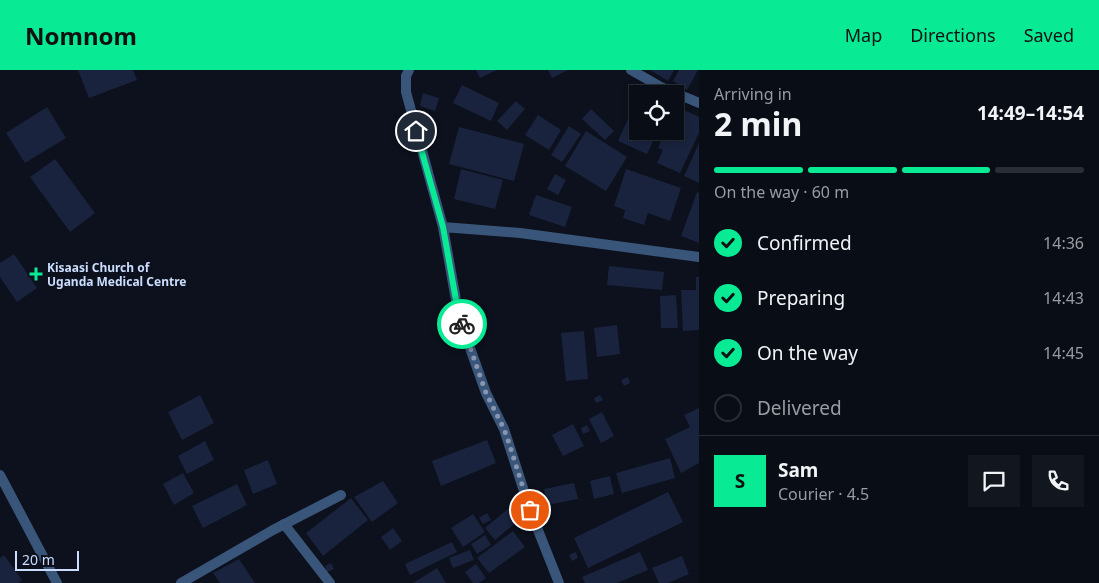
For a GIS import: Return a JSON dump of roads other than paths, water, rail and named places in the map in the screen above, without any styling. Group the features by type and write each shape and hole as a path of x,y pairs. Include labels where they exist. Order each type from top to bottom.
{"street":[{"path":"409,70 406,76 406,92 443,227 459,317 486,393 506,436 530,510 559,583"},
{"path":"631,70 661,87 699,103"},
{"path":"443,227 520,233 699,257"},
{"path":"0,475 57,583"},
{"path":"181,583 284,524 341,496"},
{"path":"284,524 330,583"}],"place":[{"name":"Kisaasi Church of Uganda Medical Centre","path":"36,274"}]}
